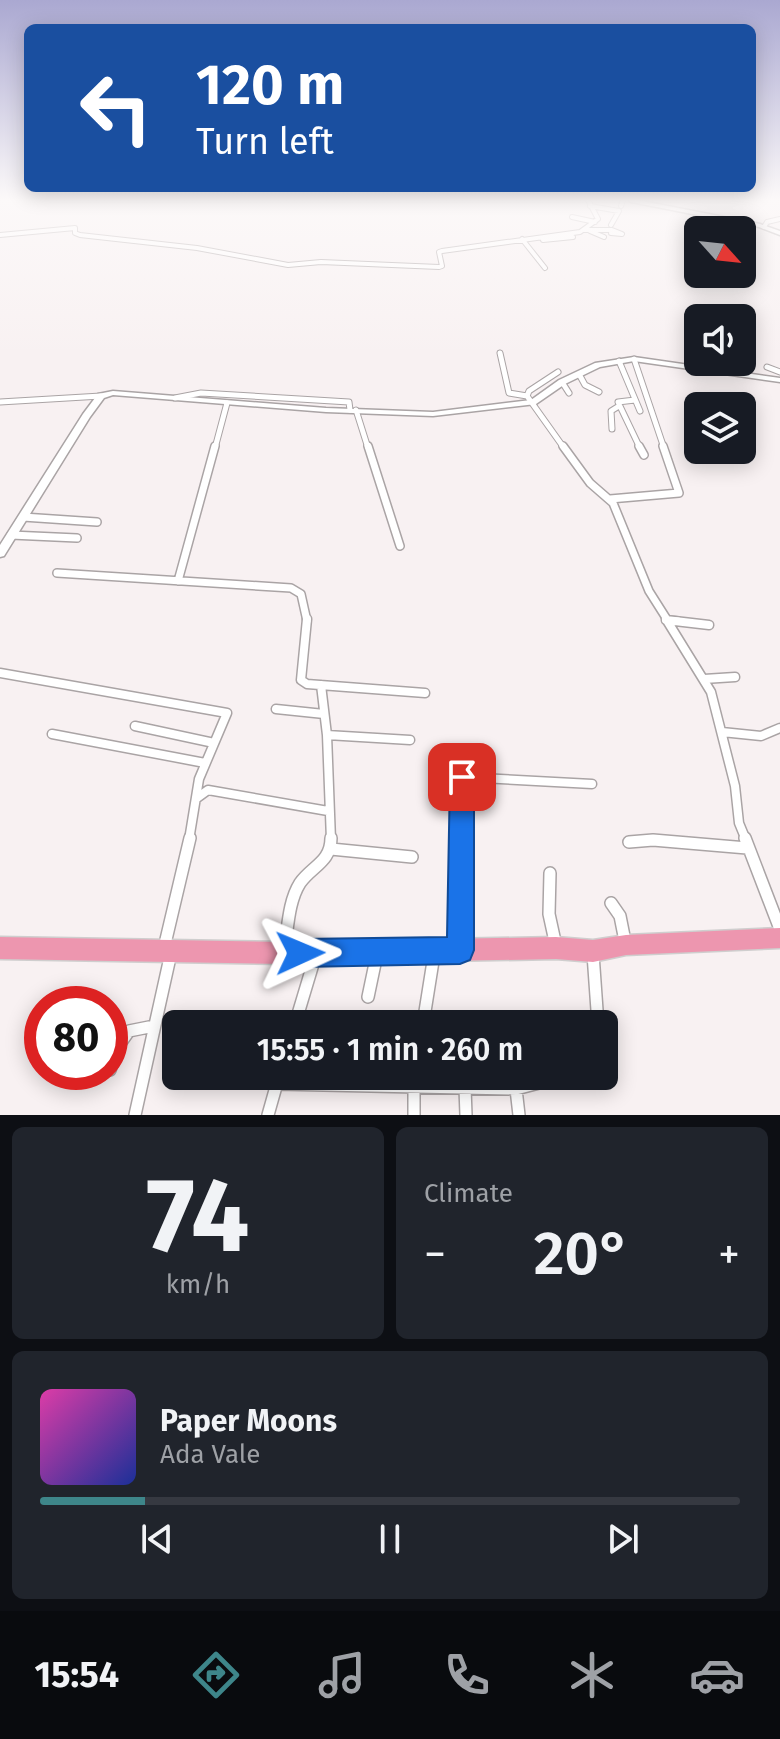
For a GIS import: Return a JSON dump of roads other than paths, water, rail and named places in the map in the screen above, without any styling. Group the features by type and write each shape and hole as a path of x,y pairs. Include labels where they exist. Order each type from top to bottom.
{"highway":[{"path":"0,948 284,953 556,948 593,951 626,945 779,938"}],"street":[{"path":"219,252 288,265 321,262 439,267 442,266 441,252"},
{"path":"532,252 545,268"},
{"path":"500,353 509,393 530,399"},
{"path":"610,499 679,493 634,359"},
{"path":"0,402 132,393 227,403 433,414 530,399 604,363 634,359 780,380"},
{"path":"619,361 640,411"},
{"path":"767,367 780,372"},
{"path":"558,372 529,391 530,399 590,483 610,499 649,591 704,679 715,703 735,786 739,823 779,938"},
{"path":"578,378 599,392"},
{"path":"563,383 569,393"},
{"path":"175,398 201,393 351,403 400,546"},
{"path":"0,553 101,396"},
{"path":"635,400 618,400 644,455"},
{"path":"178,581 227,403"},
{"path":"612,429 611,411 619,406"},
{"path":"23,517 97,522"},
{"path":"11,535 77,538"},
{"path":"57,573 284,587 301,594 308,626 300,675 307,684 425,693"},
{"path":"666,620 709,625"},
{"path":"0,673 224,712 227,716 199,779 135,1115"},
{"path":"704,679 735,677"},
{"path":"284,953 297,888 309,873 324,863 331,849 327,735 321,685"},
{"path":"276,709 324,714"},
{"path":"135,726 214,743"},
{"path":"722,732 761,736 780,728"},
{"path":"52,734 205,763"},
{"path":"327,735 410,740"},
{"path":"460,950 462,777 592,784"},
{"path":"197,798 208,790 328,811"},
{"path":"629,842 653,840 747,848"},
{"path":"331,849 412,857"},
{"path":"550,873 549,914 556,948"},
{"path":"611,903 620,916 626,945"},
{"path":"425,1010 435,951"},
{"path":"593,951 597,1010"},
{"path":"299,1010 317,952"},
{"path":"368,997 377,952"},
{"path":"128,1032 154,1026"},
{"path":"268,1115 275,1090"},
{"path":"414,1090 414,1115"},
{"path":"465,1090 466,1115"},
{"path":"516,1090 519,1115"}]}
